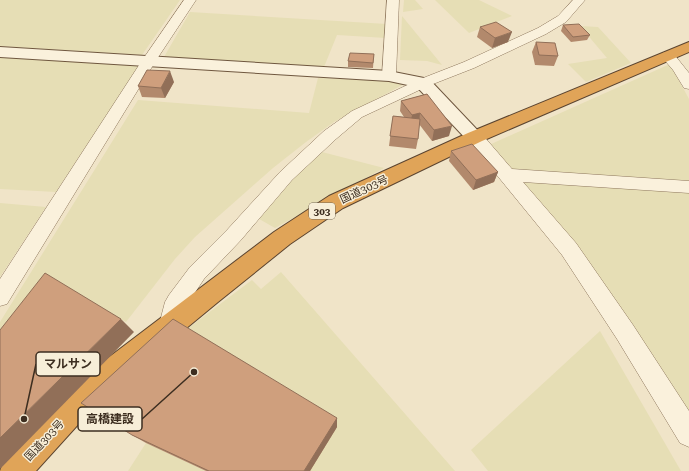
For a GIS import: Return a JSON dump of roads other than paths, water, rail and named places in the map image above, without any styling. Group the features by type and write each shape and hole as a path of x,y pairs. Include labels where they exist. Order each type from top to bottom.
{"highway":[{"name":"国道303号","path":"15,471 93,387 282,238 336,202 475,137 689,47"}],"street":[{"path":"0,297 148,62 190,0"},
{"path":"389,76 393,0"},
{"path":"170,325 176,302 197,273 234,235 286,176 312,150 357,114 423,83 469,65 542,31 562,20 578,0"},
{"path":"0,52 389,76 423,83 475,137 569,249 625,332 689,434"},
{"path":"668,56 680,68 689,85"},
{"path":"508,175 689,187"}],"place":[{"name":"高橋建設","path":"194,372"},
{"name":"マルサン","path":"24,419"}]}
